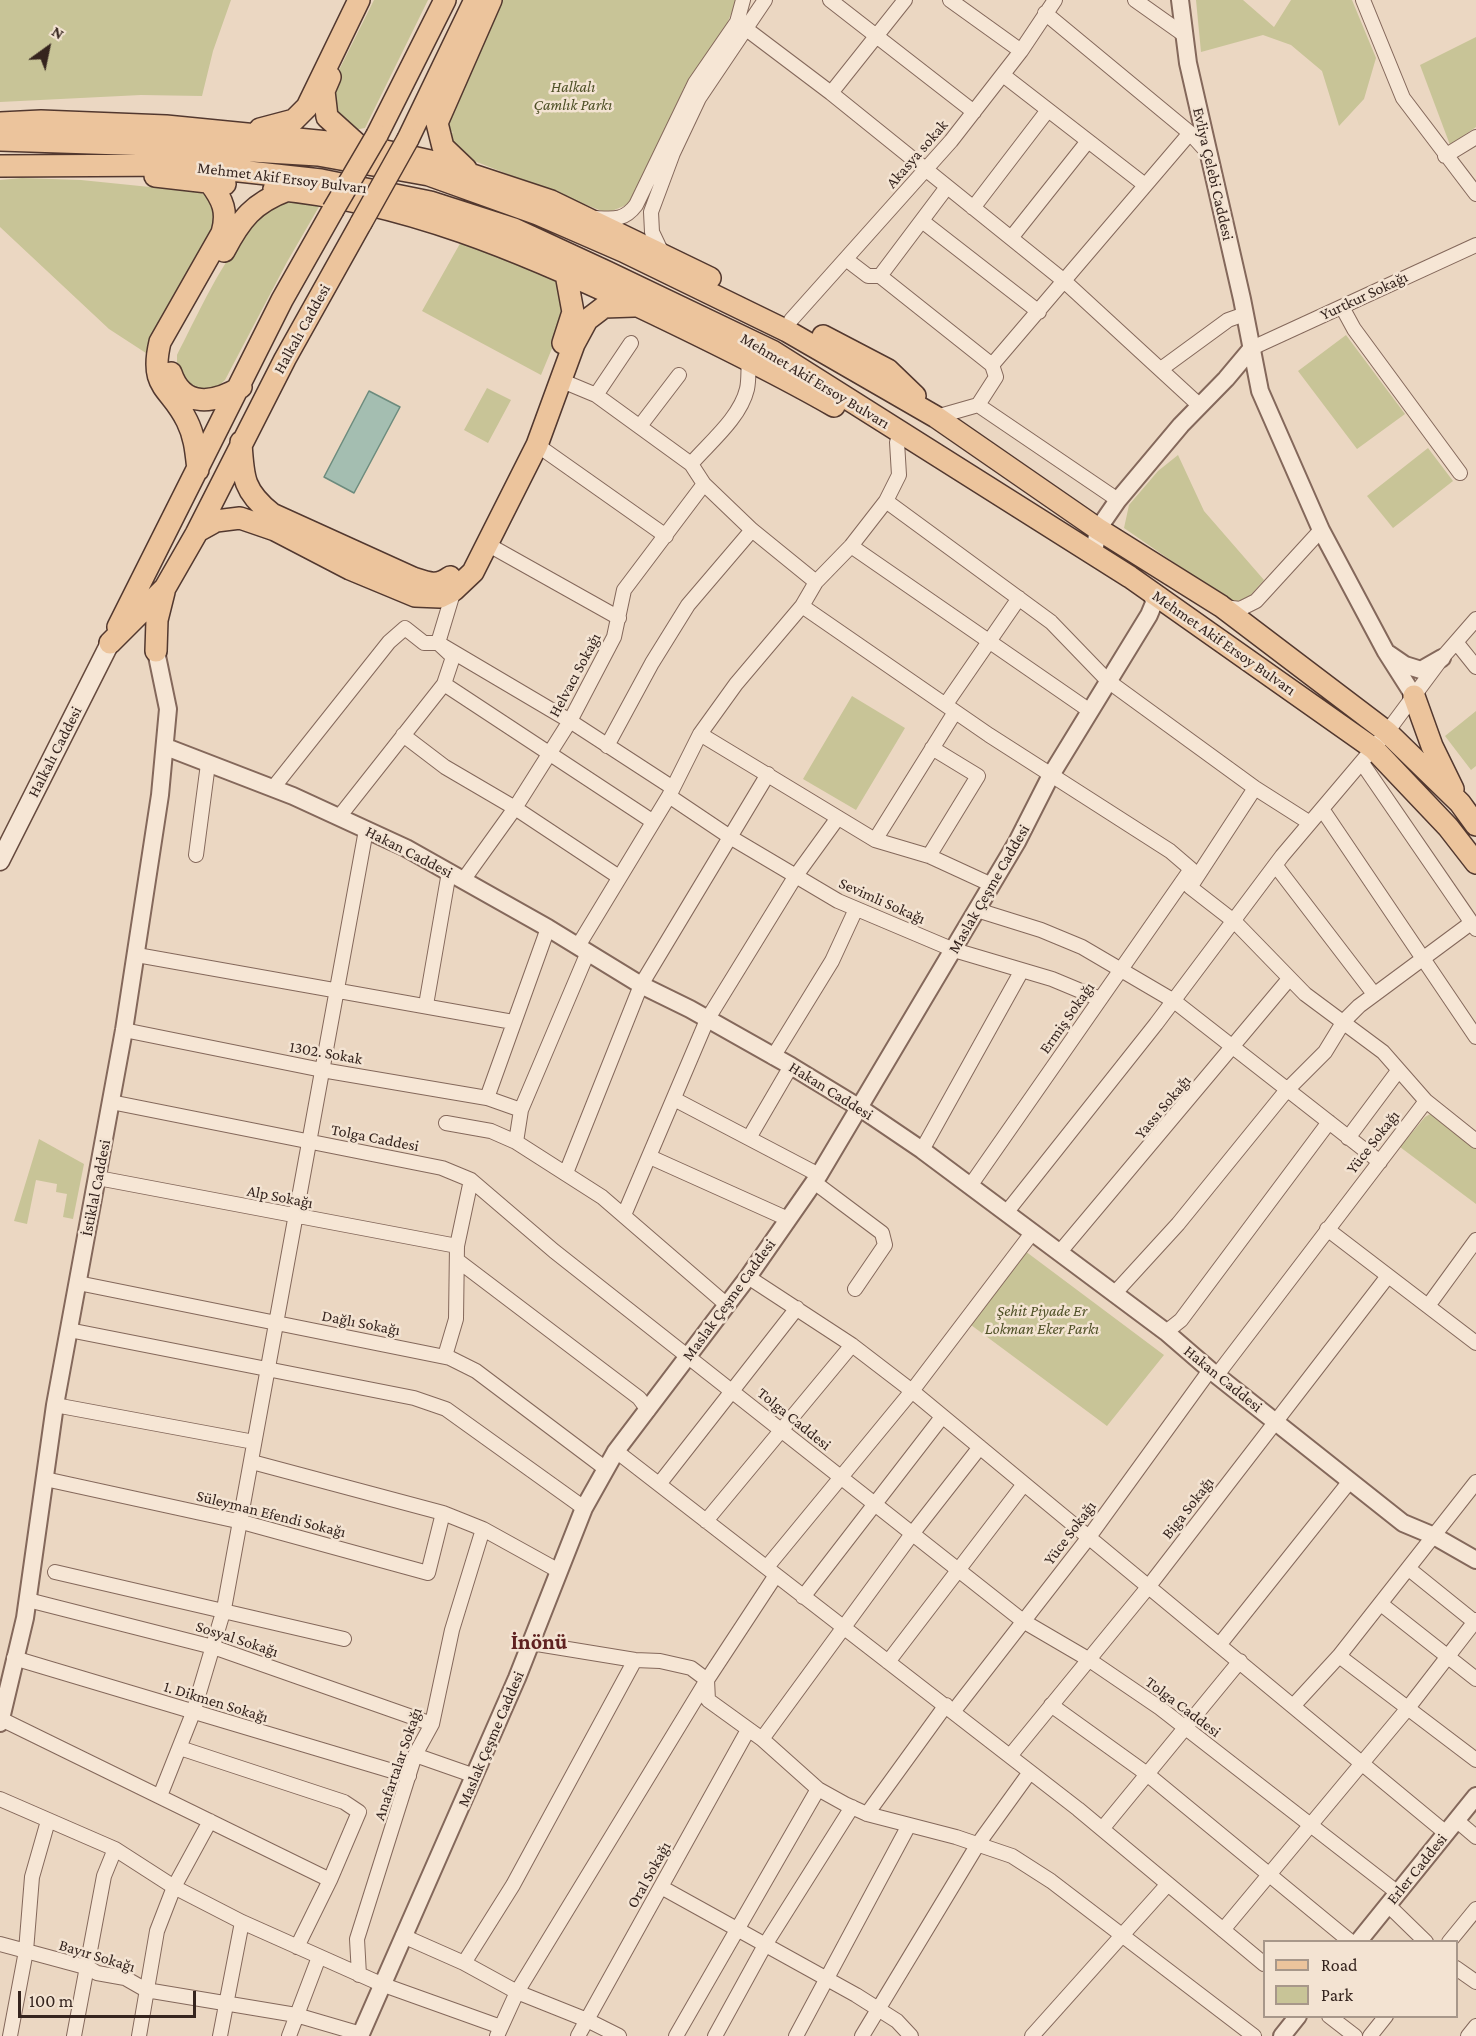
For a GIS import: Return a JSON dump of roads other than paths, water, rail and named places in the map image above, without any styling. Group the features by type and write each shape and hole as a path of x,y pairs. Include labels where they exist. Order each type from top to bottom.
{"main road":[{"path":"243,133 294,120 307,107 360,0"},
{"path":"358,145 327,117 324,91 367,0"},
{"name":"Halkalı Caddesi","path":"0,861 117,637 282,300 377,135 445,0"},
{"name":"Halkalı Caddesi","path":"117,637 165,588 198,531 241,442 408,139 475,0"},
{"path":"471,174 442,147 437,123 491,0"},
{"path":"0,123 41,120 132,124 358,145 471,174 551,201 590,218 888,370 936,417"},
{"name":"Mehmet Akif Ersoy Bulvarı","path":"0,140 152,145 318,155 429,175 538,214 623,252 787,331 936,417 1098,529 1221,606 1388,732 1460,803 1476,825"},
{"path":"107,165 161,177 288,190 380,207 426,218 483,238 636,306 788,380 897,442 956,466"},
{"name":"Mehmet Akif Ersoy Bulvarı","path":"0,166 185,165 321,180 430,202 514,229 772,351 1094,553 1152,592 1368,756 1448,826 1476,863"},
{"path":"198,472 196,442 186,418 162,387 157,374 156,358 160,342 222,233 226,217 222,200 210,183"},
{"path":"241,387 222,399 205,400 187,396 175,384 169,366 171,348 231,238 246,217 264,199 288,190"},
{"path":"241,442 245,484 255,501 272,514 413,578 432,585 442,583 459,570 473,552 521,447 573,312 566,274"},
{"path":"198,531 216,521 240,518 275,530 350,569 415,596 440,597 454,590 473,572 537,445 560,380 587,320 604,307 636,306"},
{"path":"152,563 143,612 152,642"},
{"path":"152,642 165,588"},
{"path":"117,637 139,627 152,642"},
{"path":"1414,696 1432,746 1460,803"}],"street":[{"path":"662,254 652,232 651,212 673,153 699,98 742,25 743,0"},
{"path":"590,218 618,219 628,216 636,205 695,83 765,0"},
{"path":"830,0 974,112"},
{"path":"831,93 905,0"},
{"path":"950,0 1021,51"},
{"name":"Akasya sokak","path":"792,320 847,260 974,112 1021,51 1054,0"},
{"path":"1135,0 1183,34"},
{"name":"Evliya Çelebi Caddesi","path":"1180,0 1183,34 1260,391 1321,530 1386,652 1414,696"},
{"path":"1363,0 1383,55 1403,98 1476,195"},
{"path":"1045,13 1191,133 1208,153"},
{"path":"742,25 831,93 1063,280 1199,405"},
{"path":"1003,75 1145,185"},
{"path":"973,208 1048,110"},
{"path":"992,365 1191,133"},
{"path":"1445,156 1476,137"},
{"path":"1011,238 1088,141"},
{"path":"880,276 947,187"},
{"path":"922,221 1039,312"},
{"name":"Yurtkur Sokağı","path":"1252,348 1476,245"},
{"path":"847,260 868,276 880,276 992,365 996,377 978,405 936,417"},
{"path":"1342,307 1354,329 1460,473"},
{"path":"1161,369 1228,320 1245,314"},
{"path":"596,395 632,343"},
{"path":"1094,553 1098,529 1118,500 1199,405 1226,379 1252,348"},
{"path":"691,464 733,416 743,401 748,387 749,361"},
{"path":"640,426 679,375"},
{"path":"1226,379 1245,379 1260,391"},
{"path":"560,380 596,395 691,464 704,484 752,530 816,582"},
{"path":"978,405 1118,500"},
{"path":"516,1142 522,1110 583,949 619,877 671,792 700,734 736,684 802,606 816,582 851,546 886,501 899,475 897,442"},
{"path":"537,445 666,536"},
{"name":"Helvacı Sokağı","path":"456,875 515,808 551,754 614,637 624,590 704,484"},
{"path":"886,501 1051,622 1108,681 1256,788 1310,823"},
{"path":"607,746 652,663 688,604 752,530"},
{"path":"1221,606 1240,609 1251,605 1321,530"},
{"path":"487,544 619,618"},
{"path":"851,546 1090,711"},
{"path":"339,817 444,684 453,657 438,643 454,590"},
{"name":"Maslak Çeşme Caddesi","path":"361,2035 381,1984 475,1776 584,1508 616,1451 748,1277 816,1179 992,885 1051,775 1149,615 1154,603 1152,592"},
{"path":"875,840 932,748 950,708 1019,598"},
{"path":"802,606 950,708 1170,851 1191,869 1190,887"},
{"path":"1006,1213 1174,1001 1310,823 1388,732 1442,658 1476,619"},
{"name":"Sevimli Sokağı","path":"273,788 389,642 405,628 424,643 438,643 570,721 671,792 730,837 795,877 856,909 954,950 1021,972 1052,979 1100,999"},
{"name":"İstiklal Caddesi","path":"1,1721 28,1600 55,1405 137,955 166,747 168,709 152,642"},
{"path":"1456,642 1476,667"},
{"path":"1386,652 1405,665 1421,670 1442,658"},
{"path":"444,684 652,821"},
{"path":"700,734 875,840 929,856 992,885"},
{"path":"403,735 445,767 515,808 619,877"},
{"name":"Hakan Caddesi","path":"166,747 273,788 339,817 456,875 641,985 791,1066 860,1108 922,1150 1166,1332 1403,1523 1434,1536 1476,1560"},
{"path":"929,856 978,776 932,748"},
{"path":"1114,1294 1178,1224 1286,1091 1325,1052 1344,1021 1374,994 1421,959 1474,926 1368,756"},
{"path":"196,855 208,764"},
{"path":"566,1173 641,985 768,774"},
{"path":"1190,887 1256,788"},
{"path":"1322,809 1421,959 1476,1037"},
{"path":"624,1215 707,1020 795,877 837,819"},
{"path":"160,1797 193,1713 224,1609 242,1522 254,1442 311,1142 366,830"},
{"path":"1276,866 1374,994"},
{"name":"Ermiş Sokağı","path":"970,1186 1191,869"},
{"path":"426,1005 456,875"},
{"path":"1190,887 1235,922 1305,994 1383,1052 1426,1101 1476,1141"},
{"path":"773,1057 832,961 856,909"},
{"path":"977,910 1041,930 1082,947 1174,1001 1286,1091 1380,1162"},
{"path":"487,1098 548,928"},
{"path":"137,955 513,1022"},
{"path":"922,1150 1021,972"},
{"name":"Yassı Sokağı","path":"1059,1253 1289,979"},
{"name":"1302. Sokak","path":"124,1030 322,1070 487,1098 522,1110"},
{"path":"749,1138 791,1066"},
{"path":"1348,1138 1398,1071"},
{"path":"674,1099 749,1138 816,1179 882,1233 885,1245 855,1289"},
{"name":"Yüce Sokağı","path":"867,1814 949,1708 1023,1621 1089,1537 1213,1372 1426,1101"},
{"name":"Tolga Caddesi","path":"111,1102 442,1168 471,1180 554,1251 1023,1621 1089,1659 1185,1728 1308,1826 1393,1899 1425,1940"},
{"path":"1166,1332 1180,1320 1329,1122"},
{"path":"446,1123 491,1131 516,1142 566,1173 624,1215 727,1305"},
{"path":"650,1157 788,1219"},
{"name":"Alp Sokağı","path":"98,1178 297,1217 457,1253 639,1398 648,1410"},
{"path":"444,1356 456,1319 457,1253 471,1180"},
{"path":"1327,1229 1476,1343"},
{"path":"0,1799 115,1849 174,1887 242,1922 359,1975 499,2032 517,1992 772,1571 1032,1233"},
{"path":"1428,1306 1476,1240"},
{"name":"Biga Sokağı","path":"1010,1756 1149,1586 1388,1276"},
{"path":"748,1277 852,1345 912,1391 1363,1762 1451,1827 1476,1837"},
{"name":"Dağlı Sokağı","path":"78,1284 444,1356 476,1371 606,1469"},
{"path":"660,1483 797,1308"},
{"path":"69,1330 414,1398 446,1409 584,1508"},
{"path":"706,1521 852,1345"},
{"path":"55,1405 254,1442"},
{"path":"803,1597 876,1506 942,1417"},
{"path":"762,1739 912,1534 980,1447"},
{"path":"616,1451 1010,1756 1102,1829 1263,1963"},
{"path":"252,1462 443,1513 483,1529 559,1571"},
{"name":"Süleyman Efendi Sokağı","path":"45,1479 242,1522 428,1573 443,1513"},
{"path":"1220,1644 1350,1481"},
{"path":"1294,1704 1339,1656 1476,1482"},
{"path":"888,1662 1024,1484"},
{"name":"Anafartalar Sokağı","path":"359,1975 357,1939 416,1755 432,1724 452,1630 483,1529"},
{"path":"1223,1930 1268,1873 1450,1657 1476,1621 1409,1569"},
{"path":"55,1572 224,1609 344,1639"},
{"name":"Sosyal Sokağı","path":"28,1600 213,1647 432,1724"},
{"path":"1381,1604 1476,1679"},
{"path":"531,1643 635,1660 660,1661 691,1668 707,1680"},
{"path":"1339,1656 1476,1760"},
{"name":"1. Dikmen Sokağı","path":"14,1658 409,1776"},
{"path":"464,1963 513,1884 635,1660"},
{"path":"1102,1829 1240,1660"},
{"path":"707,1680 708,1700 762,1739 818,1789 867,1814 978,1844 1012,1856 1051,1881 1254,2036"},
{"path":"1051,1705 1147,1774 1351,1940"},
{"path":"1,1721 330,1880"},
{"name":"Oral Sokağı","path":"578,2036 748,1730"},
{"path":"180,1748 344,1803 359,1812 330,1880 297,1947"},
{"path":"416,1755 475,1776"},
{"path":"862,2036 978,1844 1030,1772"},
{"path":"676,2036 736,1928 818,1789"},
{"name":"Erler Caddesi","path":"1360,1940 1476,1796"},
{"path":"715,2036 765,1945 852,1807"},
{"path":"10,2036 26,1951 32,1877 48,1821"},
{"path":"139,2036 157,1931 174,1887 210,1821"},
{"path":"796,2036 825,1977 909,1825"},
{"path":"74,2036 89,1968 104,1876 115,1849"},
{"path":"1032,2036 1168,1884"},
{"path":"661,1887 825,1977 897,2021 911,2036"},
{"path":"1450,1940 1476,1909"},
{"path":"220,2036 242,1922"},
{"path":"403,1936 464,1963 517,1992 587,2020 619,2036"},
{"name":"Bayır Sokağı","path":"0,1944 89,1968 97,1973 124,1978 146,1990 225,2005 296,2015 361,2035"},
{"path":"289,2036 319,1957"},
{"path":"1458,1969 1476,1982"},
{"path":"1282,2036 1296,2018"},
{"path":"1332,2018 1354,2036"},
{"path":"1370,2036 1384,2018"},
{"path":"1468,2036 1476,2026"}],"district":[{"name":"İnönü","path":"539,1642"}],"park label":[{"name":"Halkalı Çamlık Parkı","path":"573,96"},
{"name":"Şehit Piyade Er Lokman Eker Parkı","path":"1042,1320"}]}
